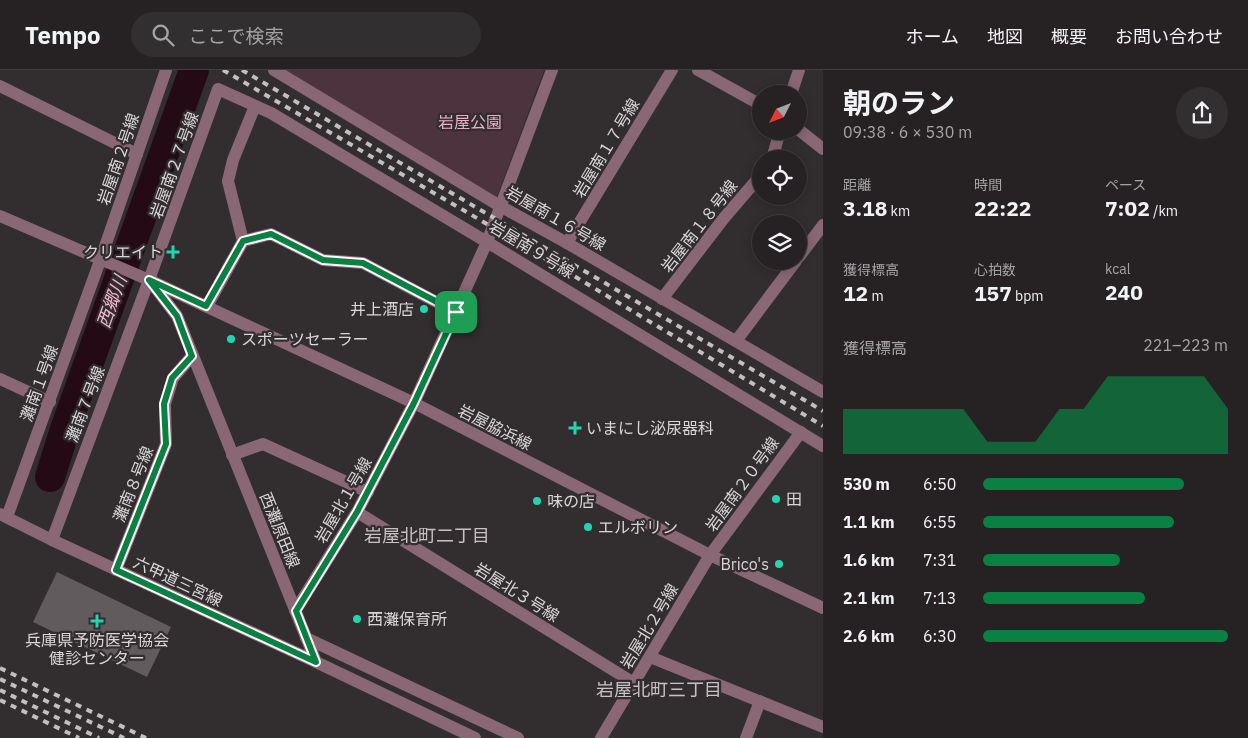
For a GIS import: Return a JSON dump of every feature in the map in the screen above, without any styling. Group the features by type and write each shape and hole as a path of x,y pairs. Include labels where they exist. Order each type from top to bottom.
{"street":[{"name":"岩屋南２号線","path":"101,258 166,70"},
{"name":"岩屋南１６号線","path":"274,70 500,206 823,392"},
{"name":"岩屋北１号線","path":"296,611 357,512 414,403 487,242 552,70"},
{"name":"岩屋南１７号線","path":"567,243 672,70"},
{"path":"698,70 752,100"},
{"path":"794,85 799,70"},
{"path":"0,86 138,154"},
{"name":"岩屋南９号線","path":"218,89 279,118 823,446"},
{"name":"岩屋南２７号線","path":"149,280 218,89"},
{"path":"206,306 243,241 228,180 233,160 255,106"},
{"path":"808,137 823,149"},
{"name":"岩屋南１８号線","path":"662,299 724,218 752,185"},
{"path":"0,216 101,258"},
{"path":"807,246 823,225"},
{"path":"243,241 271,234 323,260 363,263 456,312"},
{"name":"岩屋脇浜線","path":"101,258 414,403 710,555 823,608"},
{"name":"灘南１号線","path":"4,516 50,402 101,258"},
{"path":"736,341 789,270"},
{"name":"西灘原田線","path":"149,280 177,316 316,662"},
{"name":"灘南７号線","path":"52,540 149,280"},
{"name":"灘南８号線","path":"116,570 166,444 164,404 172,378 192,356"},
{"path":"0,379 50,402"},
{"name":"岩屋南２０号線","path":"710,555 801,432"},
{"path":"232,455 263,444 368,492"},
{"name":"岩屋北３号線","path":"357,512 634,683"},
{"name":"六甲道三宮線","path":"4,516 316,662"},
{"name":"岩屋北２号線","path":"602,738 710,555"},
{"path":"306,638 518,738"},
{"path":"650,656 823,727"},
{"path":"316,662 475,738"},
{"path":"746,738 760,701"}],"green space":[{"name":"岩屋公園","path":"284,70 544,70 497,197"}],"building":[{"path":"57,572 171,627 147,677 33,622"}],"waterway":[{"name":"西郷川","path":"50,477 65,429 194,70"}],"railway":[{"path":"223,70 511,238 823,426"},
{"path":"242,70 823,411"},
{"path":"0,668 146,738"},
{"path":"0,679 124,738"},
{"path":"0,690 99,738"},
{"path":"0,700 79,738"}],"place":[{"name":"クリエイト","path":"173,252"},
{"name":"井上酒店","path":"424,309"},
{"name":"スポーツセーラー","path":"231,339"},
{"name":"いまにし泌尿器科","path":"575,428"},
{"name":"田","path":"776,499"},
{"name":"味の店","path":"537,501"},
{"name":"エルボリン","path":"588,527"},
{"name":"Brico's","path":"779,564"},
{"name":"西灘保育所","path":"357,619"},
{"name":"兵庫県予防医学協会 健診センター","path":"97,621"}],"district":[{"name":"岩屋北町二丁目","path":"427,536"},
{"name":"岩屋北町三丁目","path":"659,690"}],"route":[{"path":"271,234 323,260 363,263 456,312 414,403 357,512 296,611 316,662 116,570 166,444 164,404 172,378 192,356 177,316 149,280 206,306 243,241 271,234"}]}
